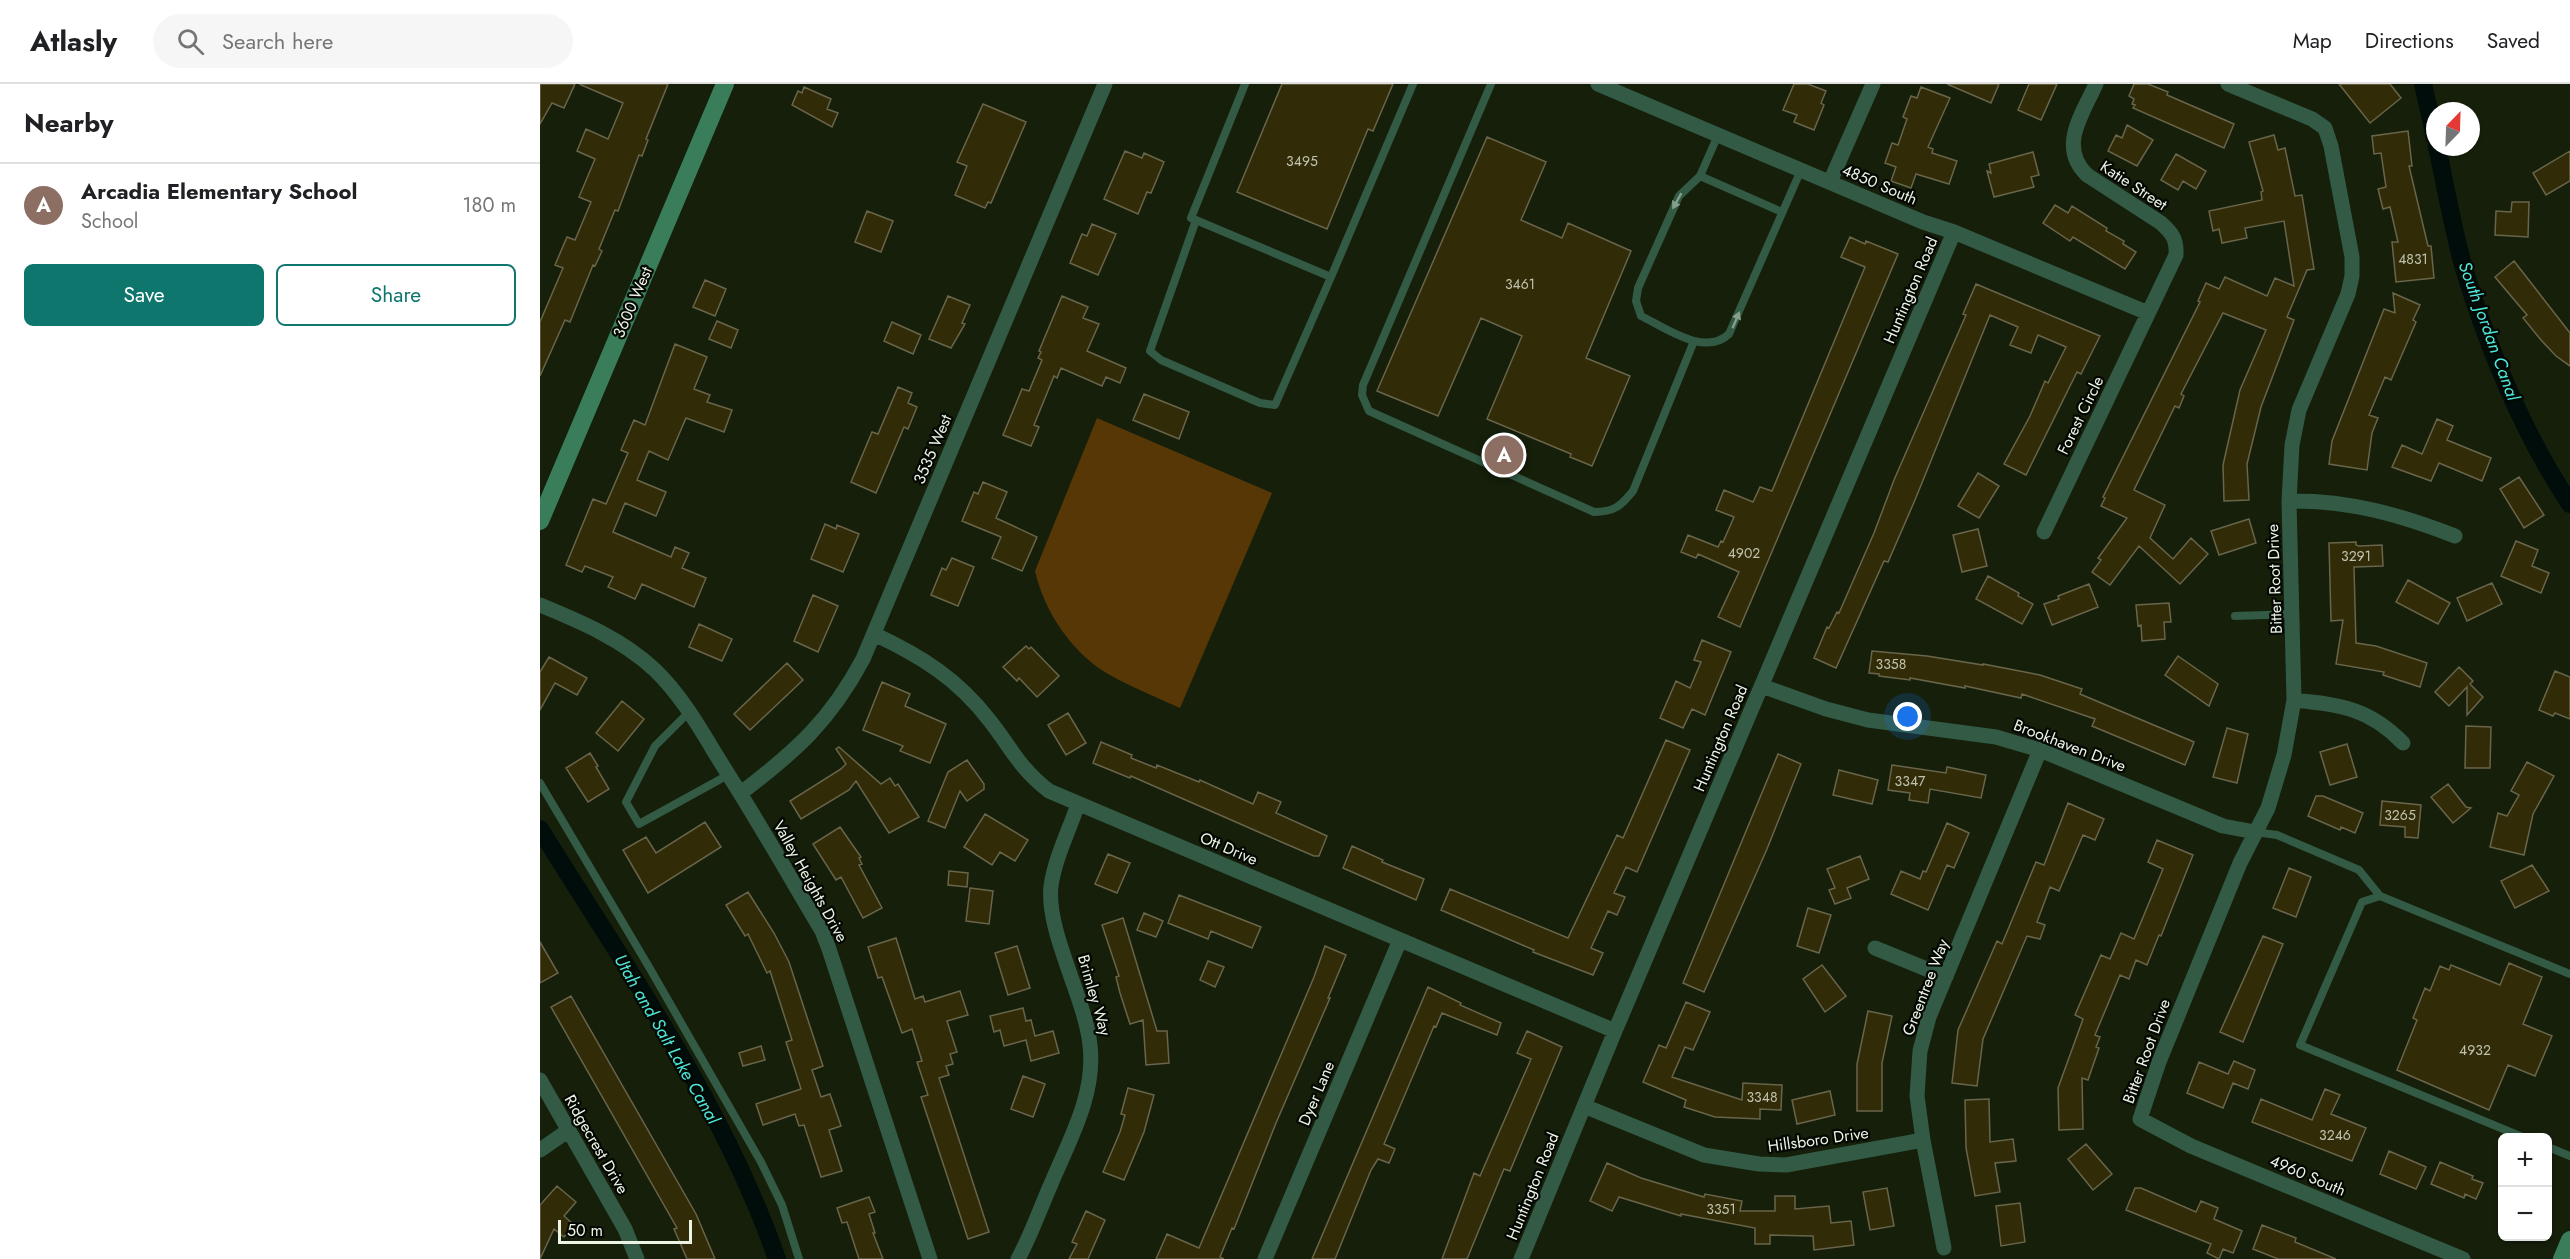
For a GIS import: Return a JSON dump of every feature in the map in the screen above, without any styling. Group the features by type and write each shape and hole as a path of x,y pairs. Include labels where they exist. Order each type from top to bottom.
{"street":[{"name":"3600 West","path":"540,521 544,500 725,84"},
{"name":"3535 West","path":"741,793 783,761 824,721 847,688 874,634 1105,84"},
{"name":"4850 South","path":"1598,84 1923,222 1954,232 2148,313"},
{"path":"1830,182 1873,84"},
{"name":"Katie Street","path":"2096,84 2074,134 2073,156 2078,167 2086,176 2161,223 2171,232 2176,242 2176,255 2172,267 2148,313"},
{"name":"Bitter Root Drive","path":"2140,1119 2159,1062 2255,832 2268,808 2284,755 2294,700 2289,501 2292,445 2299,410 2348,294 2352,276 2352,257 2331,146 2325,128 2312,119 2228,84"},
{"name":"Huntington Road","path":"1521,1259 1615,1031 1954,232"},
{"name":"Forest Circle","path":"2044,532 2148,313"},
{"path":"2289,501 2357,505 2406,518 2455,536"},
{"name":"Valley Heights Drive","path":"540,605 584,623 625,646 654,669 690,711 741,793 822,931 930,1259"},
{"name":"Ott Drive","path":"874,634 922,658 946,674 991,722 1031,777 1049,791 1615,1031"},
{"name":"Brookhaven Drive","path":"1762,686 1826,710 1868,720 1996,737 2040,750 2223,826 2255,832"},
{"path":"2294,700 2366,713 2387,727 2403,743"},
{"name":"Greentree Way","path":"1944,1248 1917,1096 1920,1051 1929,1017 2040,750"},
{"name":"Brimley Way","path":"1018,1259 1076,1126 1088,1086 1091,1046 1052,910 1051,888 1055,867 1078,804"},
{"name":"Dyer Lane","path":"1265,1259 1400,940"},
{"path":"1875,948 1946,977"},
{"name":"Ridgecrest Drive","path":"540,1080 625,1229 637,1259"},
{"name":"Hillsboro Drive","path":"1584,1106 1704,1155 1759,1164 1786,1165 1923,1140"},
{"name":"4960 South","path":"2140,1119 2191,1146 2463,1259"},
{"path":"540,1150 569,1130"},
{"path":"2562,1259 2570,1240"}],"lane":[{"path":"1245,84 1191,218 1331,277"},
{"path":"1196,220 1150,351 1161,360 1260,403 1275,405 1413,84"},
{"path":"1491,84 1363,385 1362,395 1369,411 1594,512 1609,512 1622,506 1633,491 1694,341"},
{"path":"1718,135 1700,176 1679,196 1638,288 1636,301 1641,316 1694,341 1711,345 1722,341 1729,334 1801,170"},
{"path":"1700,176 1782,212"},
{"path":"2235,616 2292,614"},
{"path":"690,711 655,746 626,802 634,817 639,824 728,775"},
{"path":"540,783 650,967 761,1162 782,1205 800,1259"},
{"path":"2255,832 2278,835 2360,870 2380,896 2570,974"},
{"path":"2380,896 2362,903 2300,1045 2515,1133"},
{"path":"2552,1149 2570,1156"}],"shaded area":[{"path":"1097,418 1272,493 1180,708 1108,674 1083,655 1061,630 1039,586 1035,571"}],"building":[{"path":"540,84 575,84 564,108 552,103 540,124"},
{"path":"579,84 668,84 646,139 648,140 642,156 639,155 618,211 615,210 599,249 602,251 595,266 593,265 570,322 565,320 540,376 540,322 563,268 555,265 567,237 575,240 591,202 579,197 595,159 577,151 586,129 608,139 623,103"},
{"path":"1282,84 1393,84 1373,131 1368,129 1327,229 1237,192"},
{"path":"1794,84 1808,84 1826,91 1821,103 1824,105 1814,130 1794,122 1797,115 1783,110"},
{"path":"1947,84 1999,84 1991,103"},
{"path":"2029,84 2057,84 2041,120 2018,110"},
{"path":"2134,84 2148,84 2168,92 2167,95 2234,124 2224,148 2133,108 2134,99 2129,96"},
{"path":"2339,84 2390,84 2401,98 2370,123"},
{"path":"804,87 831,99 827,109 838,113 832,127 792,105 798,91 802,93"},
{"path":"1921,87 1950,98 1928,147 1933,149 1932,153 1957,161 1949,184 1916,174 1911,188 1891,181 1896,167 1885,163 1892,143 1898,145 1907,119 1903,117 1911,96 1917,98"},
{"path":"983,104 1026,122 991,203 988,202 985,208 955,195 967,166 957,162"},
{"path":"2127,125 2153,140 2137,166 2108,151 2116,135 2122,138"},
{"path":"2408,131 2412,166 2409,166 2428,246 2431,246 2434,278 2396,282 2392,242 2398,242 2390,207 2383,209 2378,189 2386,187 2381,153 2374,154 2372,136"},
{"path":"2274,135 2278,150 2285,148 2295,196 2302,195 2314,269 2307,270 2287,317 2294,320 2261,407 2247,464 2249,500 2224,501 2223,465 2240,390 2266,330 2223,313 2181,394 2184,396 2179,408 2175,406 2134,490 2165,505 2150,538 2173,559 2191,538 2208,554 2180,584 2139,546 2110,585 2092,572 2101,560 2098,558 2127,518 2101,506 2105,498 2103,497 2200,302 2198,301 2206,283 2219,289 2225,277 2267,296 2275,278 2294,286 2284,221 2245,228 2247,238 2222,243 2219,229 2213,231 2209,211 2262,200 2261,192 2263,191 2249,142"},
{"path":"1487,137 1546,162 1521,220 1562,238 1568,223 1631,251 1586,358 1630,376 1592,466 1570,457 1571,454 1487,419 1522,336 1481,318 1438,416 1377,391"},
{"path":"1125,151 1142,158 1144,153 1164,162 1151,193 1147,192 1138,214 1104,199"},
{"path":"2570,151 2570,181 2546,195 2533,173"},
{"path":"2033,152 2039,175 2031,177 2034,187 1994,197 1987,171 1991,173 1989,164"},
{"path":"2176,154 2206,171 2196,189 2183,181 2178,190 2161,180"},
{"path":"2512,202 2529,202 2528,237 2495,235 2496,211 2511,212"},
{"path":"2055,205 2068,213 2072,206 2124,241 2123,244 2136,252 2125,269 2073,237 2070,241 2043,223"},
{"path":"867,211 893,221 881,252 855,242"},
{"path":"1092,224 1116,234 1098,275 1070,263 1082,234 1087,236"},
{"path":"1850,237 1898,254 1740,627 1718,617 1739,572 1698,554 1696,558 1681,552 1688,535 1718,547 1721,541 1723,542 1734,517 1716,510 1724,490 1753,502 1760,487 1772,491 1865,267 1841,257"},
{"path":"2514,261 2570,333 2570,366 2556,356 2541,340 2523,318 2527,315 2495,277"},
{"path":"705,280 726,289 715,316 693,307"},
{"path":"1976,284 2100,336 2081,374 2077,372 2026,475 2004,464 2030,416 2045,381 2048,383 2066,347 2038,335 2031,353 2010,345 2018,327 1990,315 1888,562 1884,561 1836,668 1814,658 1827,627 1829,628 1837,612 1839,613 1874,533 1894,480 1966,315 1963,314"},
{"path":"2393,293 2420,305 2413,320 2416,322 2391,380 2385,377 2369,415 2378,418 2372,433 2367,470 2329,464 2332,441 2384,309 2395,313"},
{"path":"948,296 970,305 962,323 965,324 951,348 929,339"},
{"path":"1062,296 1088,307 1083,318 1099,324 1087,351 1126,368 1120,383 1106,377 1102,386 1061,368 1057,378 1054,376 1034,425 1039,427 1031,446 1003,435 1022,389 1029,391 1042,360 1038,358 1041,352 1039,351"},
{"path":"717,321 738,330 731,348 709,339"},
{"path":"892,322 921,335 913,354 884,341"},
{"path":"675,344 707,357 694,389 710,395 707,402 732,410 724,432 686,418 668,460 649,451 637,480 666,492 656,516 625,503 613,532 671,557 675,547 689,553 682,568 706,578 694,607 642,584 635,599 608,587 613,577 585,566 582,572 566,565 593,499 606,504 628,453 621,450 634,420 645,425"},
{"path":"898,387 912,393 908,403 917,407 908,429 904,427 876,493 851,482 872,432 878,434"},
{"path":"1144,394 1189,412 1179,439 1133,420"},
{"path":"2437,419 2453,426 2447,440 2491,458 2482,481 2439,463 2431,481 2392,467 2402,445 2422,454"},
{"path":"1978,473 1999,486 1979,518 1958,506"},
{"path":"2519,477 2544,515 2524,528 2500,489"},
{"path":"983,482 1007,492 996,518 1037,537 1022,571 992,558 1001,537 962,521 974,492 978,494"},
{"path":"2249,519 2256,543 2219,555 2211,531"},
{"path":"825,524 836,529 837,525 859,534 843,572 811,559"},
{"path":"1978,529 1987,566 1962,572 1953,535"},
{"path":"2516,541 2538,550 2532,566 2549,573 2541,593 2501,576"},
{"path":"2356,542 2359,546 2382,545 2383,566 2354,567 2356,643 2376,646 2427,663 2420,687 2383,675 2384,672 2336,664 2343,620 2331,621 2329,543"},
{"path":"952,558 974,567 958,606 931,595 942,568 946,570"},
{"path":"1988,576 2019,593 2018,596 2033,604 2022,624 1976,599"},
{"path":"2408,580 2450,603 2438,624 2396,602"},
{"path":"2492,583 2502,604 2467,621 2457,598"},
{"path":"2089,584 2098,607 2052,625 2044,604"},
{"path":"813,595 838,606 818,652 794,641"},
{"path":"2169,603 2171,622 2164,622 2165,639 2142,641 2136,605"},
{"path":"699,624 732,639 722,661 689,647"},
{"path":"1702,640 1731,652 1705,715 1692,709 1683,728 1660,718 1676,681 1690,688 1701,662 1694,660"},
{"path":"1026,646 1029,649 1031,647 1059,676 1037,697 1019,678 1017,681 1003,667"},
{"path":"1872,651 1983,664 2040,675 2082,689 2080,694 2194,742 2185,765 2092,726 2095,719 2022,694 2021,698 1965,686 1965,688 1869,673"},
{"path":"2178,656 2218,684 2209,706 2165,675"},
{"path":"549,657 587,678 577,695 555,683 540,710 540,672"},
{"path":"787,663 803,680 750,730 734,714"},
{"path":"2459,667 2473,681 2470,684 2483,697 2467,715 2467,687 2449,706 2435,692"},
{"path":"2555,671 2570,677 2570,719 2555,713 2553,716 2539,710"},
{"path":"882,682 910,694 905,706 946,724 930,763 900,751 903,746 863,730"},
{"path":"622,701 644,719 618,751 596,733"},
{"path":"1068,713 1086,743 1066,755 1048,725"},
{"path":"2466,726 2491,727 2490,768 2465,768"},
{"path":"2227,728 2248,734 2237,783 2213,777"},
{"path":"1666,740 1690,750 1637,872 1626,867 1614,893 1625,897 1617,915 1608,911 1591,948 1603,953 1593,975 1533,952 1534,950 1441,910 1450,889 1568,938 1617,835 1623,838"},
{"path":"1101,742 1132,755 1131,758 1156,768 1157,765 1199,782 1200,780 1253,804 1258,792 1281,802 1276,813 1327,836 1319,856 1314,856 1131,776 1130,778 1093,763"},
{"path":"2347,744 2357,777 2330,785 2320,752"},
{"path":"839,747 881,784 890,778 895,786 898,784 919,817 889,833 856,781 849,790 801,819 790,801 846,764 836,749"},
{"path":"590,753 609,789 588,802 566,768"},
{"path":"1778,754 1801,764 1767,849 1704,992 1683,983"},
{"path":"967,760 984,784 984,789 967,801 960,791 945,828 928,821 948,772"},
{"path":"2527,762 2554,776 2533,814 2524,855 2490,847 2498,813 2507,816 2519,795 2511,791"},
{"path":"1892,765 1946,773 1947,767 1986,775 1981,798 1930,789 1928,803 1909,800 1910,793 1888,790"},
{"path":"1839,770 1878,780 1872,804 1833,795"},
{"path":"2448,784 2466,807 2471,808 2453,823 2431,797"},
{"path":"2316,796 2323,796 2363,813 2355,833 2341,827 2340,830 2308,816"},
{"path":"2382,801 2421,805 2418,838 2405,837 2405,827 2380,825"},
{"path":"2068,803 2104,819 2095,840 2083,835 2059,891 2050,887 2037,922 2045,925 2040,939 2027,936 1983,1039 1977,1086 1952,1083 1958,1030 1997,941 2002,944 2036,862 2044,865"},
{"path":"985,814 1028,840 1015,861 1000,852 992,865 964,847"},
{"path":"705,822 721,847 648,893 623,850 646,837 656,853"},
{"path":"1947,823 1969,833 1954,868 1947,865 1928,910 1891,894 1901,871 1920,879 1923,871 1926,872"},
{"path":"840,827 861,857 859,858 862,864 859,865 882,908 863,918 841,877 836,880 813,844"},
{"path":"2157,840 2193,855 2147,965 2136,960 2129,979 2120,975 2095,1035 2100,1037 2096,1047 2099,1048 2088,1080 2082,1078 2083,1129 2059,1130 2058,1088 2083,1019 2075,1015 2101,955 2110,959 2121,933 2134,939 2163,869 2148,862"},
{"path":"1352,846 1383,860 1382,862 1424,879 1416,900 1343,868"},
{"path":"1108,854 1130,863 1117,893 1095,884"},
{"path":"1860,856 1869,879 1847,888 1851,898 1835,904 1829,890 1835,888 1827,869"},
{"path":"2532,865 2549,891 2515,908 2501,881"},
{"path":"2289,868 2311,877 2296,917 2273,908"},
{"path":"949,871 968,873 967,887 948,885"},
{"path":"970,888 993,891 989,924 966,921"},
{"path":"748,892 789,962 823,1066 812,1070 821,1097 830,1094 841,1126 829,1130 842,1171 821,1177 804,1125 799,1126 795,1114 763,1125 756,1104 801,1089 786,1042 792,1040 770,971 767,973 748,934 745,936 726,905"},
{"path":"1179,895 1261,927 1252,948 1211,931 1208,939 1168,923"},
{"path":"1808,908 1831,915 1819,953 1797,946"},
{"path":"1144,913 1163,921 1156,937 1137,930"},
{"path":"1123,918 1157,1031 1167,1031 1169,1063 1146,1065 1143,1020 1130,1024 1120,993 1116,977 1119,976 1102,925"},
{"path":"2263,936 2283,944 2243,1042 2220,1032"},
{"path":"896,938 915,999 923,996 925,1002 960,991 968,1015 947,1021 957,1052 950,1054 953,1064 946,1066 949,1075 939,1078 989,1232 968,1239 921,1097 928,1095 917,1062 922,1061 912,1029 902,1033 882,977 878,978 868,947"},
{"path":"540,942 558,973 540,983"},
{"path":"1017,946 1030,988 1008,995 995,953"},
{"path":"1325,946 1346,955 1234,1229 1232,1228 1220,1257 1224,1259 1156,1259 1167,1234 1199,1248"},
{"path":"1208,961 1224,967 1215,987 1200,980"},
{"path":"2509,963 2542,977 2523,1024 2552,1036 2535,1076 2508,1065 2489,1110 2397,1070 2417,1020 2413,1018 2425,988 2430,991 2440,966 2449,970 2451,965 2500,985"},
{"path":"1822,965 1846,996 1825,1012 1803,979"},
{"path":"1428,987 1461,1003 1460,1005 1501,1023 1497,1035 1442,1013 1436,1027 1434,1026 1384,1144 1395,1149 1389,1163 1378,1159 1371,1170 1335,1259 1312,1259"},
{"path":"571,996 696,1214 715,1259 687,1259 674,1229 677,1228 551,1007"},
{"path":"1686,1002 1710,1012 1693,1050 1685,1047 1672,1077 1742,1100 1743,1083 1782,1085 1781,1110 1760,1109 1760,1119 1715,1117 1684,1107 1686,1100 1643,1082 1659,1045 1666,1048"},
{"path":"1023,1008 1026,1021 1031,1020 1035,1036 1053,1031 1059,1053 1031,1061 1026,1040 1004,1046 1000,1030 994,1032 990,1016"},
{"path":"1868,1011 1892,1016 1882,1063 1882,1111 1857,1111 1857,1064"},
{"path":"1527,1031 1562,1047 1510,1171 1504,1169 1467,1259 1442,1259 1474,1173 1480,1176 1531,1059 1517,1053"},
{"path":"761,1046 765,1060 743,1066 739,1053"},
{"path":"2234,1061 2255,1070 2248,1089 2233,1083 2223,1108 2187,1093 2199,1062 2228,1074"},
{"path":"1023,1076 1045,1084 1033,1117 1011,1109"},
{"path":"1128,1088 1154,1095 1144,1132 1124,1180 1103,1172 1120,1132 1125,1115 1121,1114"},
{"path":"2325,1089 2340,1095 2331,1114 2366,1128 2352,1161 2252,1122 2261,1099 2312,1120"},
{"path":"1830,1091 1835,1115 1797,1124 1792,1100"},
{"path":"1989,1099 1990,1142 2013,1139 2016,1161 1995,1163 2000,1192 1975,1196 1966,1148 1965,1100"},
{"path":"2086,1144 2112,1174 2093,1190 2068,1159"},
{"path":"2389,1151 2426,1167 2416,1189 2380,1174"},
{"path":"2440,1162 2473,1176 2472,1179 2483,1183 2476,1199 2465,1194 2464,1198 2431,1184"},
{"path":"1607,1163 1641,1178 1704,1197 1705,1194 1742,1201 1740,1211 1775,1211 1775,1196 1795,1196 1795,1209 1829,1206 1831,1223 1851,1221 1854,1245 1814,1250 1813,1236 1770,1235 1770,1244 1755,1244 1755,1228 1681,1214 1681,1216 1619,1197 1612,1211 1590,1201"},
{"path":"557,1186 576,1202 564,1216 574,1225 564,1237 554,1229 540,1259 540,1205"},
{"path":"1887,1188 1894,1226 1870,1230 1863,1192"},
{"path":"2135,1188 2141,1188 2196,1212 2201,1201 2218,1208 2214,1219 2242,1231 2233,1253 2223,1249 2219,1259 2207,1253 2211,1244 2126,1210"},
{"path":"869,1197 875,1212 869,1214 875,1233 873,1233 883,1259 859,1259 847,1222 842,1223 837,1208"},
{"path":"2020,1203 2025,1242 2001,1246 1996,1206"},
{"path":"1086,1211 1105,1220 1088,1259 1069,1259 1077,1244 1072,1242"},
{"path":"2262,1225 2296,1238 2295,1242 2336,1259 2278,1259 2253,1249"}],"waterway":[{"name":"South Jordan Canal","path":"2423,84 2427,102"},
{"name":"South Jordan Canal","path":"2439,156 2461,257 2485,332 2523,421 2570,504"},
{"name":"Utah and Salt Lake Canal","path":"540,829 639,985 701,1091 755,1202 777,1259"}],"place":[{"name":"Arcadia Elementary School","path":"1504,455"}]}
